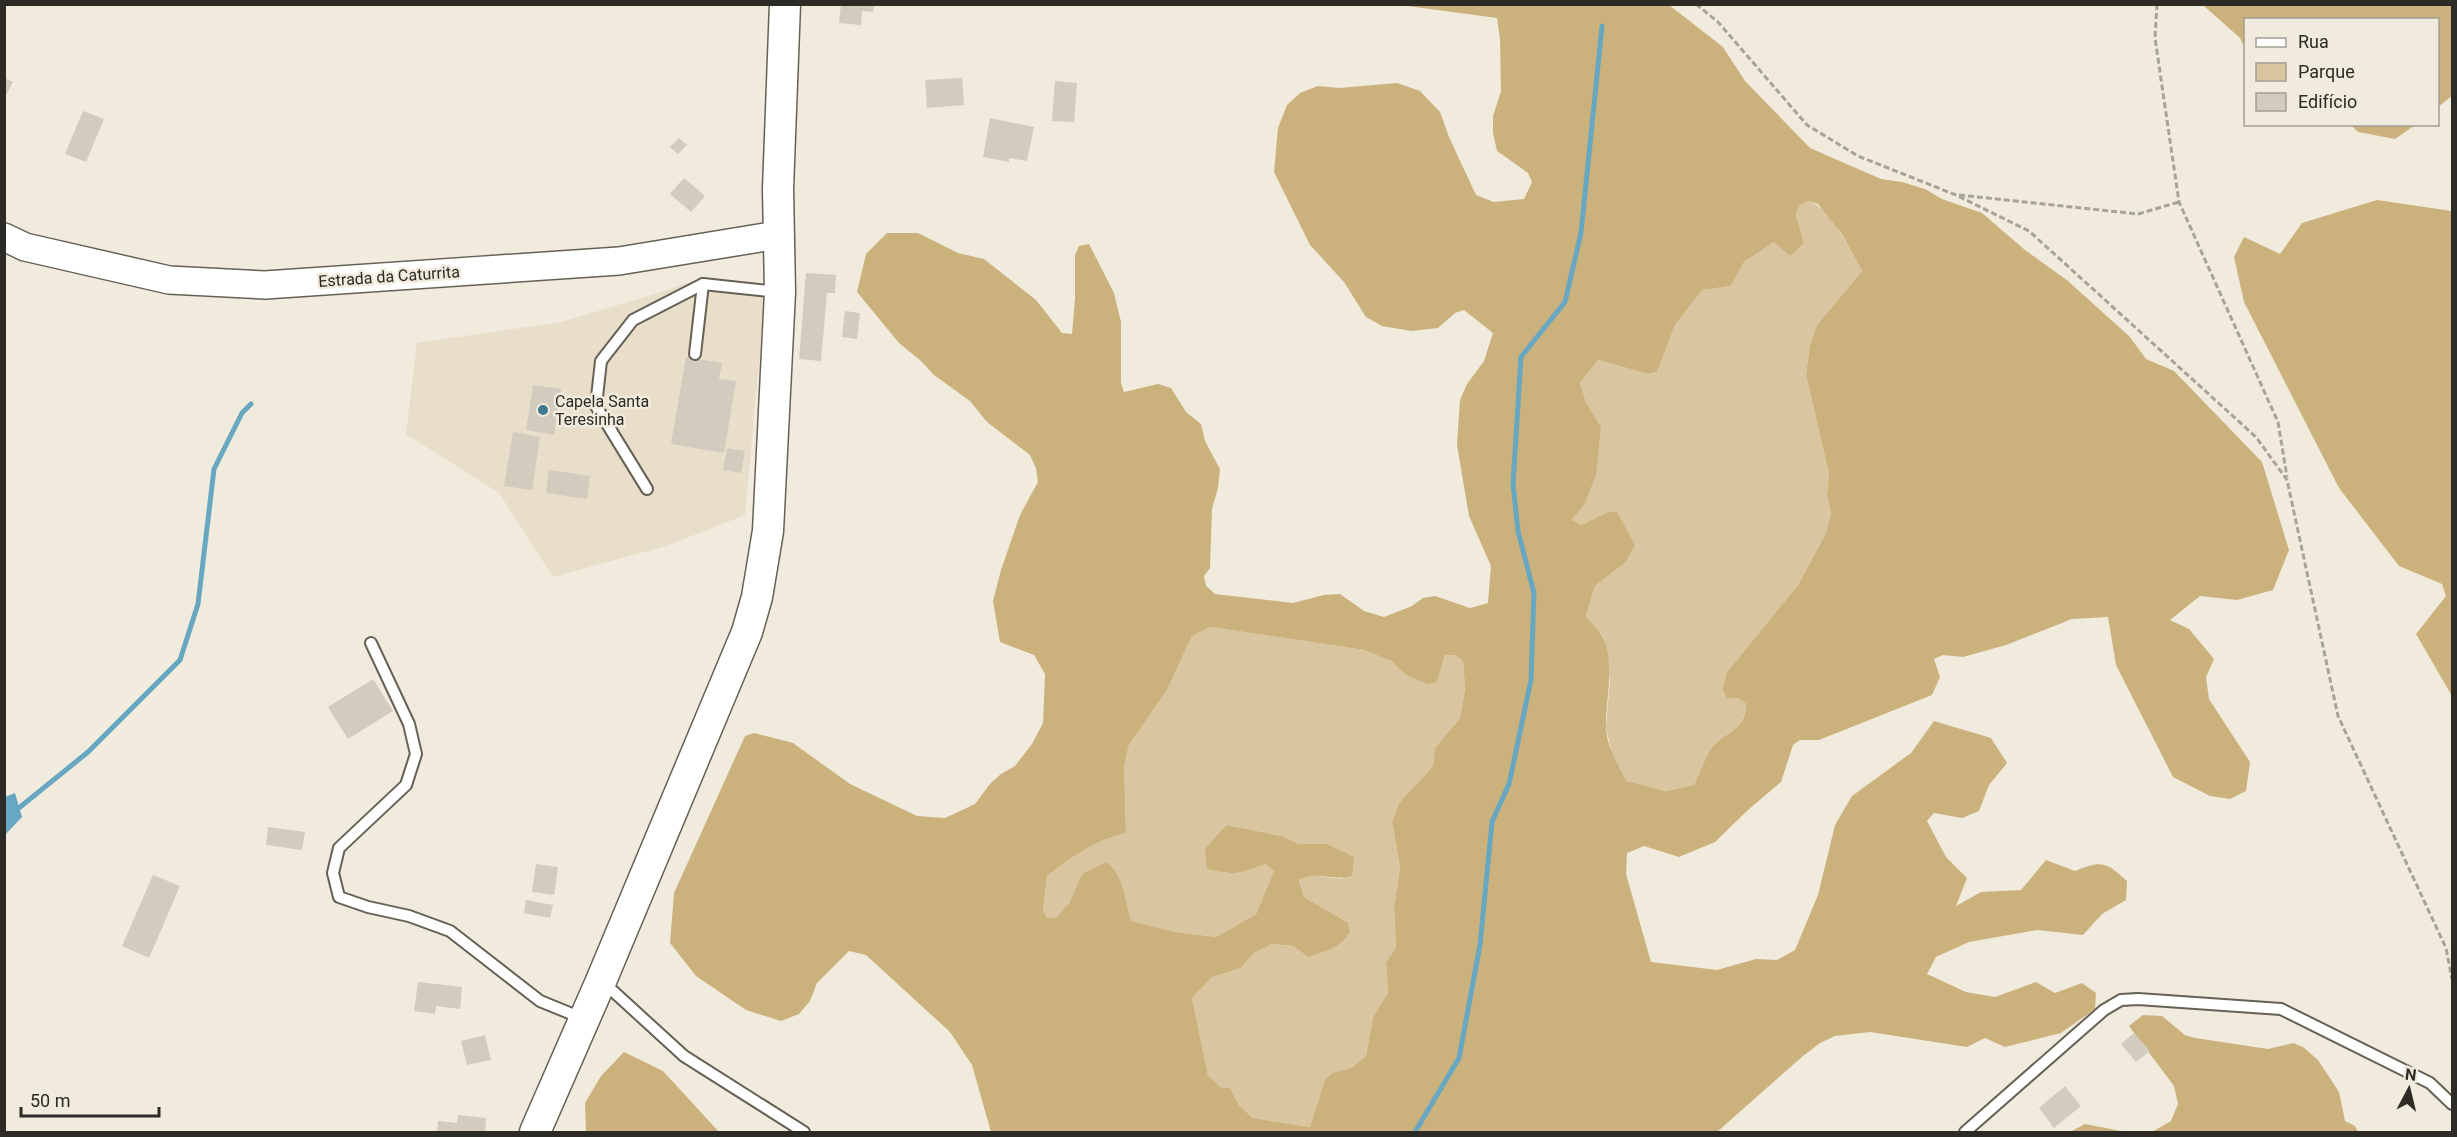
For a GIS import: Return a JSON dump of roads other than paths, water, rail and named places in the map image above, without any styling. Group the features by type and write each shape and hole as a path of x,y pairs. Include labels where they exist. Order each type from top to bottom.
{"main road":[{"path":"535,1132 601,981 747,632 758,597 768,531 780,292 778,235 785,4"}],"street":[{"name":"Estrada da Caturrita","path":"4,237 26,247 169,280 266,285 619,261 778,235"}],"lane":[{"path":"695,354 703,284"},
{"path":"647,489 596,406 600,361 633,320 703,284 780,292"},
{"path":"371,643 409,724 416,754 406,785 339,849 333,873 339,897 368,907 410,916 450,931 540,1001 584,1019"},
{"path":"601,981 684,1056 804,1132"},
{"path":"1965,1132 2104,1010 2121,1000 2129,999 2281,1009 2430,1083 2452,1104"}],"water":[{"path":"15,793 22,817 5,835 5,797"}],"waterway":[{"path":"1415,1132 1459,1058 1480,945 1492,822 1509,784 1531,680 1534,593 1518,531 1513,484 1521,357 1565,302 1581,233 1602,26"},
{"path":"4,820 88,752 180,660 198,604 214,469 242,413 251,404"}],"place":[{"name":"Capela Santa Teresinha","path":"543,410"}]}
